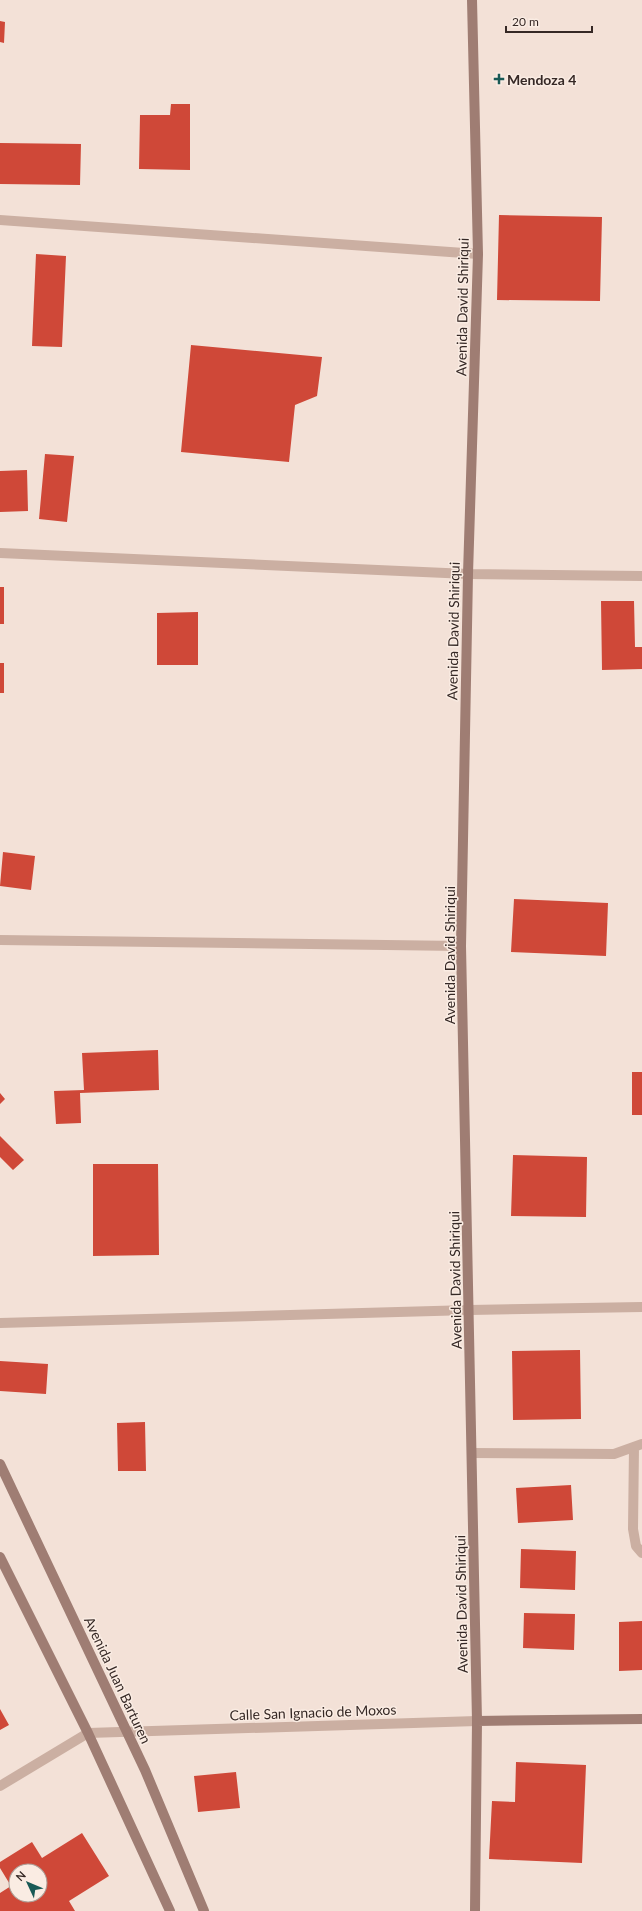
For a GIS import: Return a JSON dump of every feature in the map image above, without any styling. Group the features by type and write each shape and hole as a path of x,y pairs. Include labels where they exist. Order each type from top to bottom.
{"main road":[{"name":"Avenida David Shiriqui","path":"472,0 478,254 468,574 461,946 470,1310 477,1721 475,1911"},
{"name":"Avenida Juan Barturen","path":"0,1464 127,1731 204,1911"},
{"path":"0,1557 88,1733 170,1911"},
{"name":"Calle San Ignacio de Moxos","path":"477,1721 642,1719"}],"street":[{"path":"0,220 478,254"},
{"path":"0,553 468,574 642,576"},
{"path":"0,940 461,946"},
{"path":"0,1324 470,1310 642,1307"},
{"path":"472,1452 614,1454 638,1446 633,1528 636,1546 642,1553"},
{"name":"Calle San Ignacio de Moxos","path":"0,1786 88,1733 477,1721"}],"building":[{"path":"0,21 5,22 4,43 0,42"},
{"path":"171,104 190,104 190,170 139,169 140,115 170,115"},
{"path":"0,143 81,144 80,185 0,184"},
{"path":"499,215 602,217 600,301 497,300"},
{"path":"36,254 66,256 62,347 32,346"},
{"path":"191,345 322,357 317,396 295,405 289,462 181,452"},
{"path":"45,454 74,456 67,522 39,519"},
{"path":"27,470 28,511 0,512 0,471"},
{"path":"0,587 4,587 4,624 0,624"},
{"path":"601,601 634,601 635,647 642,647 642,669 602,670"},
{"path":"198,612 198,665 157,665 157,613"},
{"path":"0,663 4,663 4,693 0,693"},
{"path":"3,852 35,856 31,890 0,886"},
{"path":"514,899 608,903 606,956 511,952"},
{"path":"158,1050 159,1090 80,1093 81,1123 56,1124 54,1091 84,1090 82,1053"},
{"path":"632,1072 642,1072 642,1115 632,1115"},
{"path":"0,1093 5,1099 0,1104"},
{"path":"0,1136 24,1160 13,1170 0,1157"},
{"path":"513,1155 587,1157 586,1217 511,1216"},
{"path":"93,1164 158,1164 159,1255 93,1256"},
{"path":"580,1350 581,1419 513,1420 512,1351"},
{"path":"0,1361 48,1364 46,1394 0,1391"},
{"path":"145,1422 146,1471 118,1471 117,1423"},
{"path":"571,1485 573,1520 518,1523 516,1488"},
{"path":"521,1549 576,1551 575,1590 520,1588"},
{"path":"524,1613 575,1614 574,1650 523,1648"},
{"path":"642,1621 642,1670 619,1671 619,1622"},
{"path":"0,1709 9,1725 0,1730"},
{"path":"516,1762 586,1765 582,1863 489,1859 492,1801 515,1802"},
{"path":"236,1772 240,1808 198,1812 194,1776"},
{"path":"82,1833 109,1876 69,1901 75,1911 0,1911 0,1893 8,1888 8,1903 48,1903 48,1863 8,1863 8,1881 0,1868 0,1862 32,1842 42,1858"}],"place":[{"name":"Mendoza 4","path":"499,79"}]}
